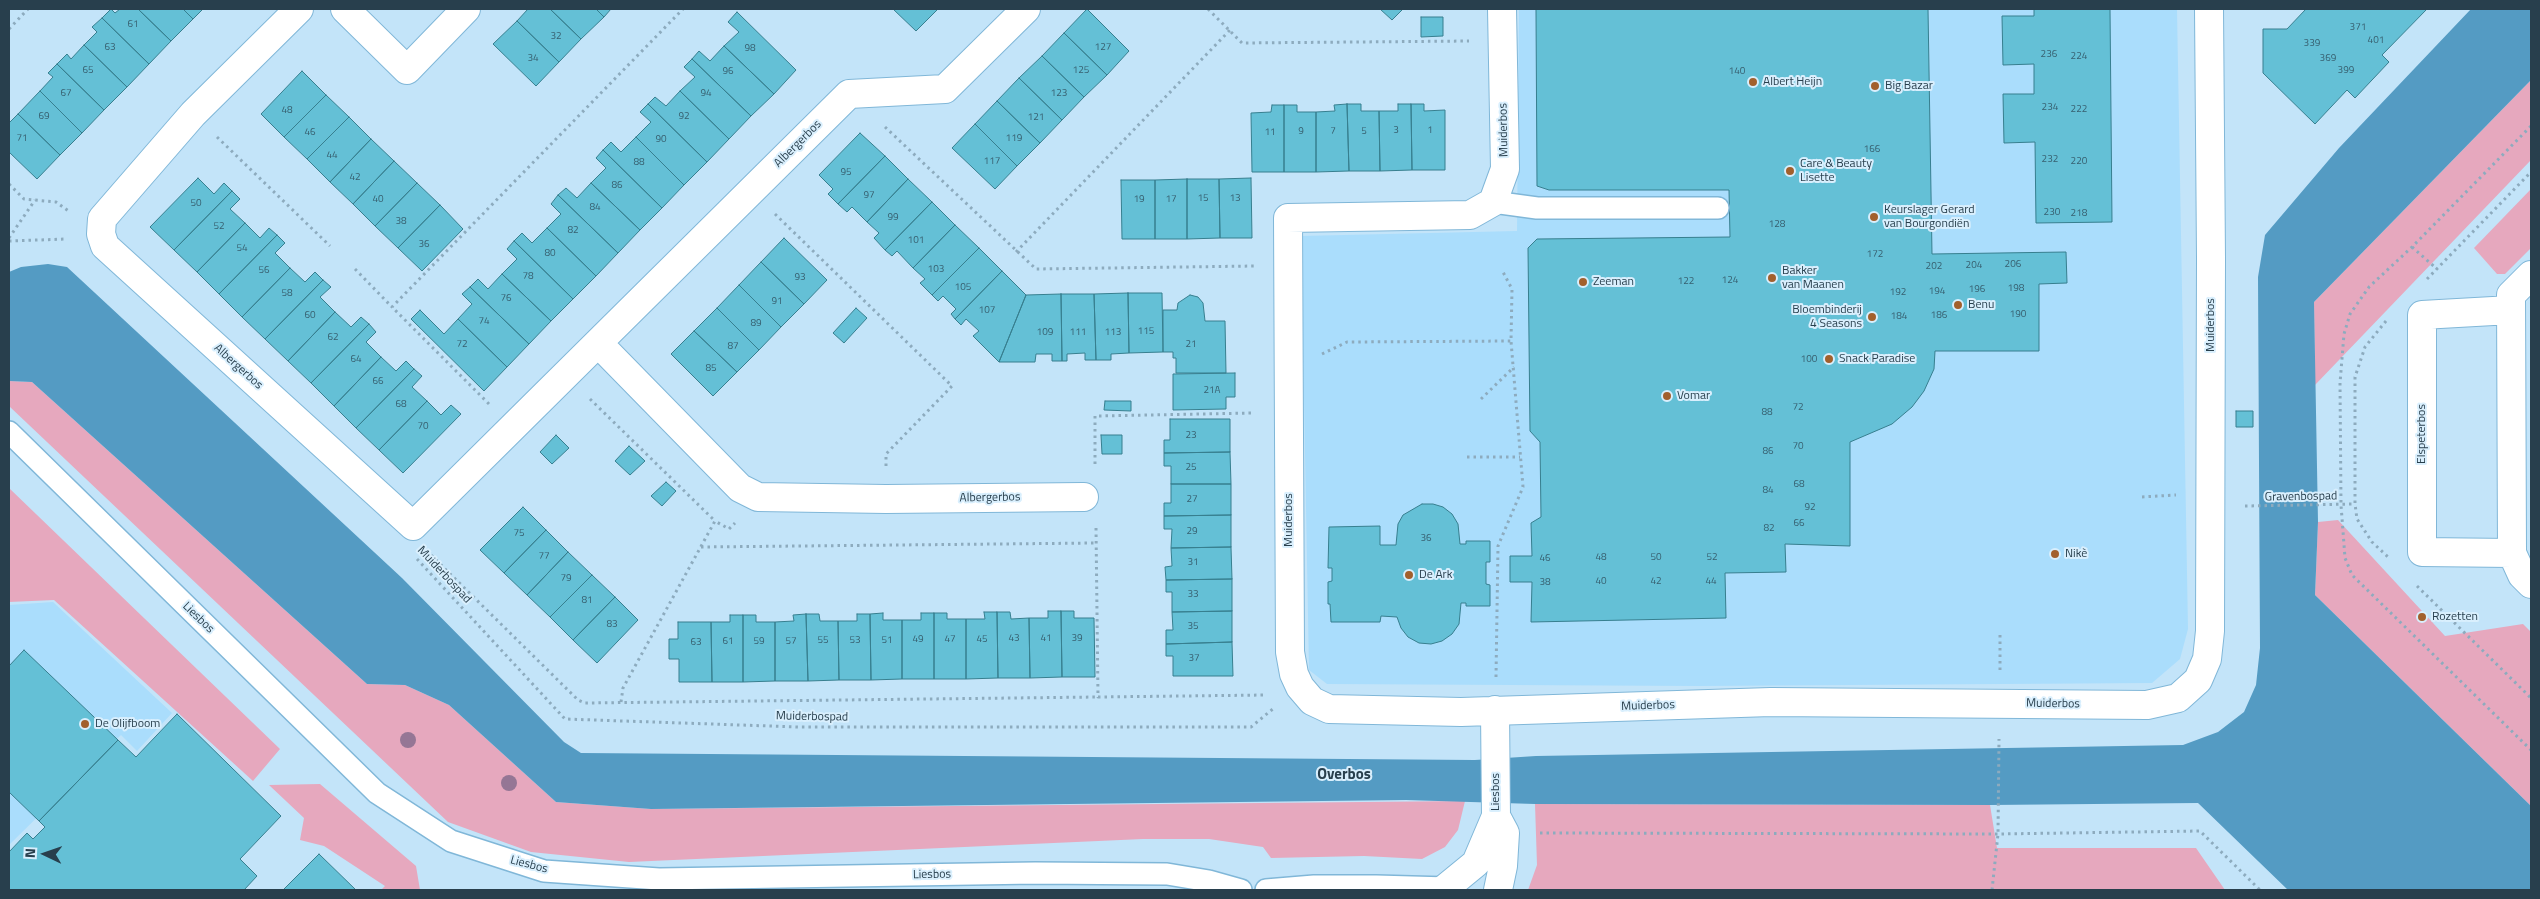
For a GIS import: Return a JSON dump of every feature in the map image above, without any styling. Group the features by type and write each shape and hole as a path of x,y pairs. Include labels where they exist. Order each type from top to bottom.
{"street":[{"path":"101,234 102,219 193,114 299,9"},
{"path":"345,9 407,70 466,9"},
{"path":"849,94 945,89 1026,9"},
{"name":"Muiderbos","path":"1502,9 1505,169 1493,202 1470,215 1288,218 1290,652 1295,691 1330,710 1461,712 1771,702 2147,706 2178,698 2198,680 2207,659 2210,632 2211,249 2209,9"},
{"name":"Albergerbos","path":"101,234 105,246 412,530 849,94"},
{"path":"2531,275 2511,302 2512,553 2522,575 2531,584"},
{"name":"Elspeterbos","path":"2511,302 2422,314 2422,552 2512,553"},
{"name":"Albergerbos","path":"599,344 740,488 758,496 886,499 1084,497"},
{"name":"Liesbos","path":"1445,889 1476,863 1501,825 1496,746 1496,710"},
{"path":"1498,890 1503,866 1501,825"}],"lane":[{"path":"1493,202 1538,208 1718,208"},
{"name":"Liesbos","path":"9,432 377,793 451,841 544,871 658,879 1035,873 1167,874 1209,881 1241,890"},
{"name":"Liesbos","path":"1266,890 1340,886 1445,889"}],"path":[{"path":"9,29 28,9"},
{"path":"392,307 683,9"},
{"path":"1208,9 1242,43 1502,40"},
{"path":"1016,252 1230,30"},
{"path":"849,94 1036,269 1288,266"},
{"path":"193,114 330,246"},
{"path":"9,184 24,199 56,202 101,234"},
{"path":"751,191 952,386 886,454 886,499"},
{"path":"9,238 35,200"},
{"path":"2412,247 2438,268"},
{"path":"355,269 513,428"},
{"path":"1496,710 1498,546 1523,487 1512,341 1512,289 1503,272"},
{"path":"1288,369 1347,342 1512,341"},
{"path":"1481,399 1514,366"},
{"path":"566,376 715,521 728,529 749,509 758,496"},
{"path":"1095,465 1094,416 1288,413"},
{"path":"1467,457 1520,457"},
{"name":"Gravenbospad","path":"2248,506 2354,504"},
{"path":"2341,505 2345,558 2352,575 2531,750"},
{"path":"621,702 624,688 715,521"},
{"path":"1096,523 1098,697"},
{"path":"412,530 578,700 585,703 1098,697 1295,691"},
{"name":"Muiderbospad","path":"412,530 408,550 565,719 799,726 1251,727 1295,691"},
{"path":"701,547 1096,543"},
{"path":"1993,888 1998,834 1999,732"},
{"path":"1501,825 1998,834 2200,831 2260,890"}],"shaded area":[{"path":"1519,9 2177,9 2188,629 2180,659 2152,683 1698,686 1327,684 1309,670 1301,236 1517,231"},
{"path":"2471,9 2531,9 2531,80 2314,302 2318,522 2315,595 2531,806 2531,890 2288,890 2198,803 1990,805 1535,804 1406,800 651,809 556,802 449,705 405,685 367,684 32,382 9,381 9,272 21,267 48,264 67,267 402,578 564,742 581,753 1475,760 1536,756 2183,745 2218,732 2244,712 2256,685 2260,648 2258,277 2265,235 2339,148"},
{"path":"2531,80 2531,160 2315,385 2314,302"},
{"path":"2531,189 2531,248 2505,274 2497,274 2474,248"},
{"path":"9,381 32,382 367,684 405,685 449,705 556,802 651,809 1465,801 1458,830 1445,847 1422,859 1364,856 1271,858 1263,847 1209,839 1143,839 629,862 531,852 448,822 9,406"},
{"path":"9,488 280,749 253,781 54,600 9,602"},
{"path":"2338,520 2445,636 2523,624 2531,632 2531,806 2315,595 2318,522"},
{"name":"De Olijfboom","path":"53,602 172,713 137,751 121,735 9,845 9,605"},
{"path":"320,784 416,866 420,890 381,890 385,886 324,846 300,840 304,818 269,785"},
{"path":"1535,804 1990,805 1997,848 2196,848 2225,890 1528,890 1537,865"}],"building":[{"path":"111,9 115,13 120,9 138,9 171,41 149,64 102,18"},
{"path":"138,9 183,9 193,19 171,41"},
{"path":"183,9 203,9 193,19"},
{"path":"528,9 550,9 581,39 559,62 517,21"},
{"path":"550,9 596,9 604,17 581,39"},
{"path":"596,9 611,9 604,17"},
{"path":"893,9 938,9 916,31"},
{"path":"1087,9 1129,51 1107,75 1064,33"},
{"path":"1380,9 1403,9 1392,20"},
{"path":"1536,9 1928,9 1932,254 2066,252 2067,283 2039,284 2039,351 1935,351 1934,369 1924,391 1912,407 1892,424 1850,442 1850,546 1785,544 1786,572 1725,573 1726,618 1531,622 1532,582 1510,582 1510,556 1532,556 1531,523 1541,517 1540,442 1530,431 1528,248 1537,239 1730,237 1729,190 1549,190 1537,186"},
{"path":"2034,9 2110,9 2112,222 2036,223 2035,142 2004,143 2003,94 2034,94 2034,64 2003,65 2002,16 2034,16"},
{"path":"2306,9 2427,9 2382,55 2389,62 2355,98 2347,90 2315,124 2263,73 2263,29 2287,29"},
{"path":"737,12 796,70 774,94 724,46 739,32 728,22"},
{"path":"1421,17 1443,17 1443,36 1421,37"},
{"path":"102,18 149,64 127,87 84,45 97,32 92,27"},
{"path":"517,21 559,62 536,86 493,44"},
{"path":"1064,33 1107,75 1084,97 1042,56"},
{"path":"84,45 127,87 104,110 57,64 67,54 71,59"},
{"path":"724,46 774,94 751,116 692,59 699,51 710,61"},
{"path":"1042,56 1084,97 1062,120 1019,78"},
{"path":"692,59 751,116 729,139 680,91 695,77 684,67"},
{"path":"57,64 104,110 82,133 40,91 53,77 48,73"},
{"path":"302,71 326,95 284,137 261,114"},
{"path":"1019,78 1062,120 1040,143 997,101"},
{"path":"40,91 82,133 60,155 18,114"},
{"path":"680,91 729,139 707,162 648,104 655,97 666,106"},
{"path":"326,95 349,117 307,159 284,137"},
{"path":"997,101 1040,143 1017,166 975,124"},
{"path":"648,104 707,162 684,185 636,137 651,122 640,112"},
{"path":"1347,104 1361,104 1361,111 1379,111 1380,171 1349,171"},
{"path":"1347,104 1349,171 1316,172 1316,112 1335,111 1334,105"},
{"path":"1398,104 1411,104 1412,170 1380,171 1379,111 1398,111"},
{"path":"1411,104 1424,104 1424,111 1445,110 1445,170 1412,170"},
{"path":"1272,105 1284,105 1284,172 1252,172 1251,113 1271,112"},
{"path":"1284,105 1297,105 1297,112 1316,112 1316,172 1284,172"},
{"path":"18,114 60,155 37,179 9,152 9,123"},
{"path":"349,117 371,139 330,182 307,159"},
{"path":"975,124 1017,166 995,189 952,148"},
{"path":"860,133 885,156 838,204 828,194 833,189 819,175"},
{"path":"636,137 684,185 662,208 603,150 611,142 621,152"},
{"path":"371,139 394,161 353,204 330,182"},
{"path":"603,150 662,208 640,230 591,183 606,168 596,158"},
{"path":"885,156 908,179 867,222 852,207 847,212 838,204"},
{"path":"394,161 417,183 375,226 353,204"},
{"path":"198,178 214,194 224,183 232,191 174,250 150,227"},
{"path":"1251,178 1252,238 1220,238 1219,179"},
{"path":"908,179 932,202 885,250 874,238 879,233 867,222"},
{"path":"1187,179 1219,179 1220,238 1187,239"},
{"path":"1187,179 1187,239 1155,239 1155,180"},
{"path":"1121,180 1155,180 1155,239 1122,239"},
{"path":"417,183 440,205 398,248 375,226"},
{"path":"591,183 640,230 618,253 558,195 566,188 577,198"},
{"path":"232,191 240,199 230,209 245,223 197,272 174,250"},
{"path":"558,195 618,253 596,276 547,228 561,214 551,204"},
{"path":"932,202 955,225 913,268 897,251 892,256 885,250"},
{"path":"440,205 463,229 422,271 398,248"},
{"path":"245,223 260,238 269,228 277,235 219,294 197,272"},
{"path":"955,225 979,248 932,295 920,283 925,279 913,268"},
{"path":"547,228 596,276 573,299 514,241 522,233 532,243"},
{"path":"277,235 285,243 275,253 290,268 242,317 219,294"},
{"path":"784,238 827,280 804,304 761,262"},
{"path":"514,241 573,299 551,321 502,274 517,259 507,249"},
{"path":"979,248 1002,271 955,319 951,314 956,309 943,296 938,301 932,295"},
{"path":"761,262 804,304 781,327 739,285"},
{"path":"290,268 305,282 315,272 323,280 265,339 242,317"},
{"path":"1002,271 1026,295 999,362 973,336 979,331 966,319 961,325 955,319"},
{"path":"502,274 551,321 529,344 470,287 478,279 488,289"},
{"path":"323,280 331,287 320,297 335,312 288,361 265,339"},
{"path":"739,285 781,327 759,350 717,308"},
{"path":"470,287 529,344 507,367 458,319 472,304 462,294"},
{"path":"1128,293 1162,293 1163,352 1129,353"},
{"path":"1128,293 1129,353 1111,354 1111,360 1096,360 1094,294"},
{"path":"1061,294 1062,361 1052,361 1052,354 1036,354 1035,362 999,362 1026,295"},
{"path":"1061,294 1094,294 1096,360 1085,360 1085,353 1067,354 1067,361 1062,361"},
{"path":"1190,295 1198,297 1203,303 1205,321 1225,321 1226,373 1176,373 1176,358 1173,358 1173,352 1163,352 1163,310 1177,310 1178,303"},
{"path":"717,308 759,350 737,372 694,331"},
{"path":"856,308 867,318 844,343 833,333"},
{"path":"420,310 444,334 458,319 507,367 484,391 411,319"},
{"path":"335,312 351,327 361,317 369,324 311,383 288,361"},
{"path":"369,324 376,332 366,342 381,357 334,406 311,383"},
{"path":"694,331 737,372 713,396 671,354"},
{"path":"381,357 396,371 406,361 414,369 356,428 334,406"},
{"path":"414,369 422,376 412,387 427,401 379,450 356,428"},
{"path":"1235,373 1235,397 1226,397 1226,409 1173,410 1173,374"},
{"path":"427,401 441,415 451,405 461,414 403,473 379,450"},
{"path":"1105,401 1131,401 1131,411 1104,410"},
{"path":"2236,411 2253,411 2253,427 2236,427"},
{"path":"1170,419 1230,419 1230,452 1164,453 1164,440 1170,440"},
{"path":"556,435 569,448 552,464 540,452"},
{"path":"1101,435 1122,435 1122,454 1102,454"},
{"path":"629,446 645,461 630,475 615,461"},
{"path":"1230,452 1231,484 1171,484 1171,466 1164,466 1164,453"},
{"path":"666,482 676,491 662,506 651,496"},
{"path":"1171,484 1231,484 1231,515 1164,516 1164,503 1171,503"},
{"name":"De Ark","path":"1422,504 1433,504 1443,507 1452,514 1458,524 1460,544 1466,544 1466,541 1490,541 1490,562 1486,562 1486,584 1490,585 1490,606 1466,606 1466,603 1461,603 1459,624 1452,634 1442,641 1431,644 1419,643 1408,637 1401,628 1397,617 1381,616 1380,622 1331,622 1330,604 1328,604 1328,582 1332,581 1332,568 1328,568 1329,527 1380,526 1380,545 1396,545 1398,524 1403,515"},
{"path":"523,507 546,530 504,573 480,550"},
{"path":"1231,515 1231,547 1171,548 1172,529 1164,529 1164,516"},
{"path":"546,530 568,552 527,595 504,573"},
{"path":"1231,547 1232,579 1166,580 1165,567 1172,566 1171,548"},
{"path":"568,552 592,575 550,617 527,595"},
{"path":"592,575 615,597 573,640 550,617"},
{"path":"1232,579 1232,611 1172,612 1172,592 1166,592 1166,580"},
{"path":"615,597 638,620 597,663 573,640"},
{"path":"1048,611 1061,611 1062,677 1030,678 1029,618 1048,618"},
{"path":"1061,611 1074,611 1074,618 1094,618 1095,677 1062,677"},
{"path":"1232,611 1232,642 1166,644 1166,630 1173,630 1172,612"},
{"path":"984,612 997,612 998,678 966,679 966,619 985,619"},
{"path":"997,612 1010,612 1011,619 1029,618 1030,678 998,678"},
{"path":"883,613 883,620 902,620 902,679 871,680 870,614"},
{"path":"921,613 934,613 934,679 902,679 902,620 921,620"},
{"path":"934,613 947,613 947,619 966,619 966,679 934,679"},
{"path":"806,614 808,681 775,681 775,622 794,621 793,615"},
{"path":"806,614 819,614 820,621 838,621 839,680 808,681"},
{"path":"857,614 870,614 871,680 839,680 838,621 857,621"},
{"path":"730,615 743,615 743,682 712,682 711,622 730,622"},
{"path":"743,615 756,615 756,622 775,622 775,681 743,682"},
{"path":"678,622 711,622 712,682 679,682 679,659 669,659 669,639 678,639"},
{"path":"1232,642 1233,676 1173,676 1173,656 1166,656 1166,644"},
{"path":"24,650 118,740 39,821 9,792 9,666"},
{"path":"177,714 281,816 240,859 257,876 244,890 9,890 9,852 27,833 33,839 45,827 39,821 118,740 136,757"},
{"path":"319,854 356,890 283,890"}],"place":[{"name":"Albert Heijn","path":"1753,82"},
{"name":"Big Bazar","path":"1875,86"},
{"name":"Care & Beauty Lisette","path":"1790,171"},
{"name":"Keurslager Gerard van Bourgondiën","path":"1874,217"},
{"name":"Bakker van Maanen","path":"1772,278"},
{"name":"Zeeman","path":"1583,282"},
{"name":"Benu","path":"1958,305"},
{"name":"Bloembinderij 4 Seasons","path":"1872,317"},
{"name":"Snack Paradise","path":"1829,359"},
{"name":"Vomar","path":"1667,396"},
{"name":"Nikè","path":"2055,554"},
{"name":"De Ark","path":"1409,575"},
{"name":"Rozetten","path":"2422,617"},
{"name":"De Olijfboom","path":"85,724"}],"district":[{"name":"Overbos","path":"1344,775"}]}
